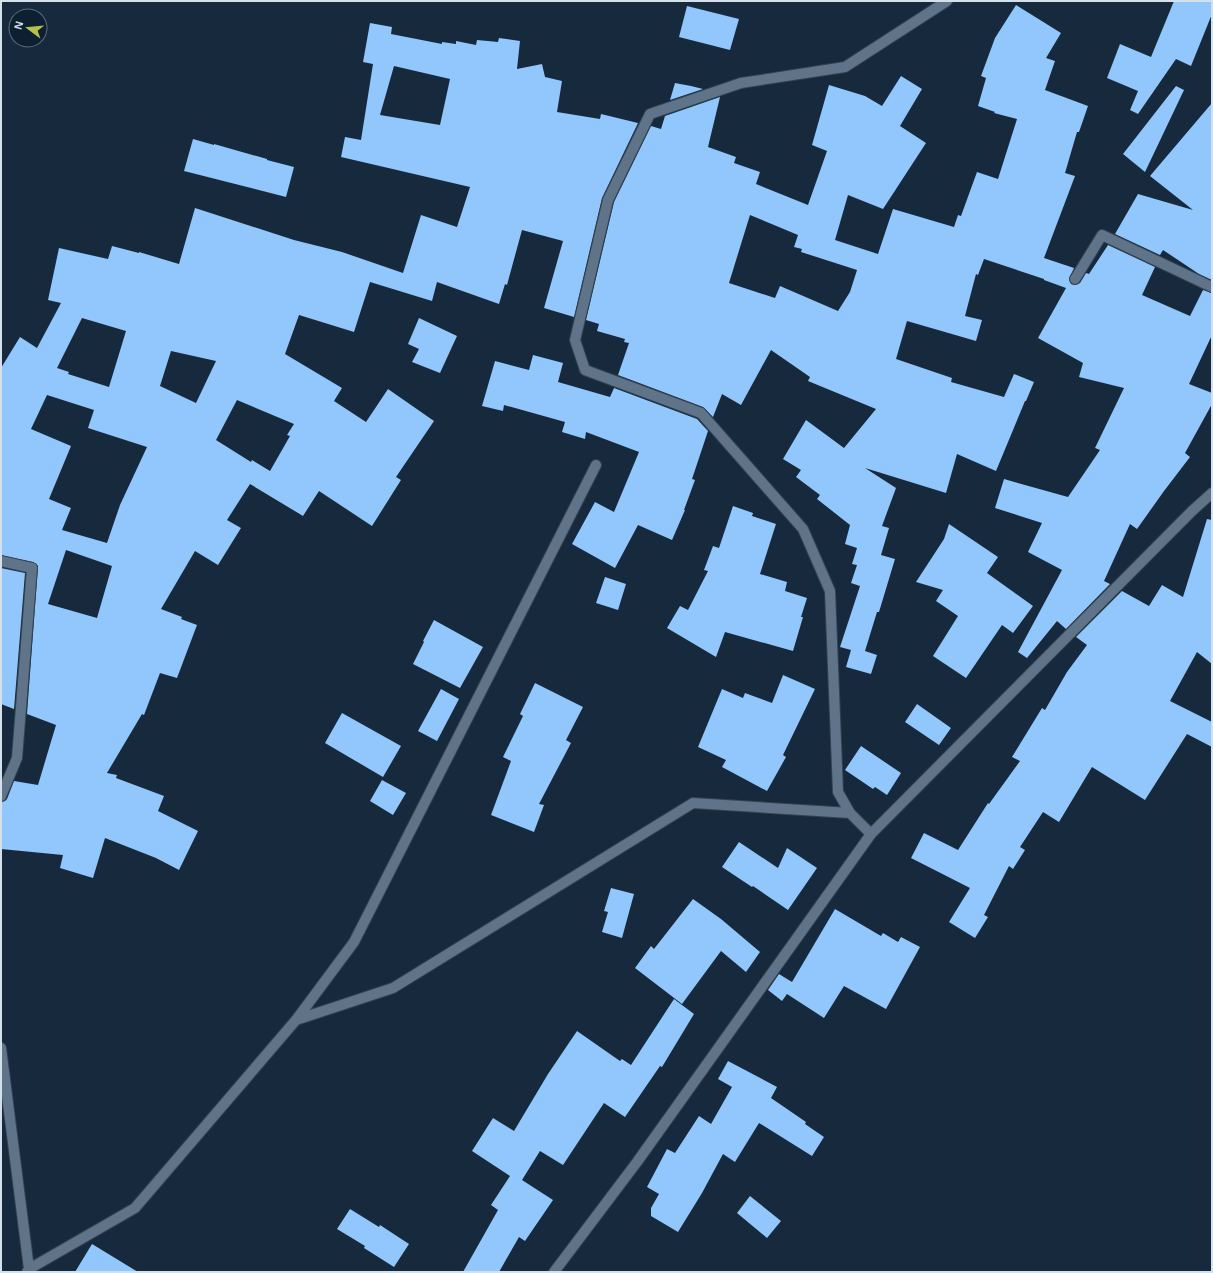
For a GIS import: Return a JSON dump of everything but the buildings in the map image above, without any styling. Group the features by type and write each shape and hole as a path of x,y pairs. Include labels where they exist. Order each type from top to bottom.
{"street":[{"path":"871,834 850,813 838,792 830,591 803,529 701,413 585,370 576,340 608,200 650,114 741,83 845,68 947,1"},
{"path":"1075,278 1102,235 1212,287"},
{"path":"1,1048 28,1270 135,1208 296,1020 354,942 596,465"},
{"path":"554,1272 637,1162 871,834 1192,511 1212,493"},
{"path":"1,561 32,568 17,758 1,796"},
{"path":"296,1020 393,988 692,803 850,813"}]}
